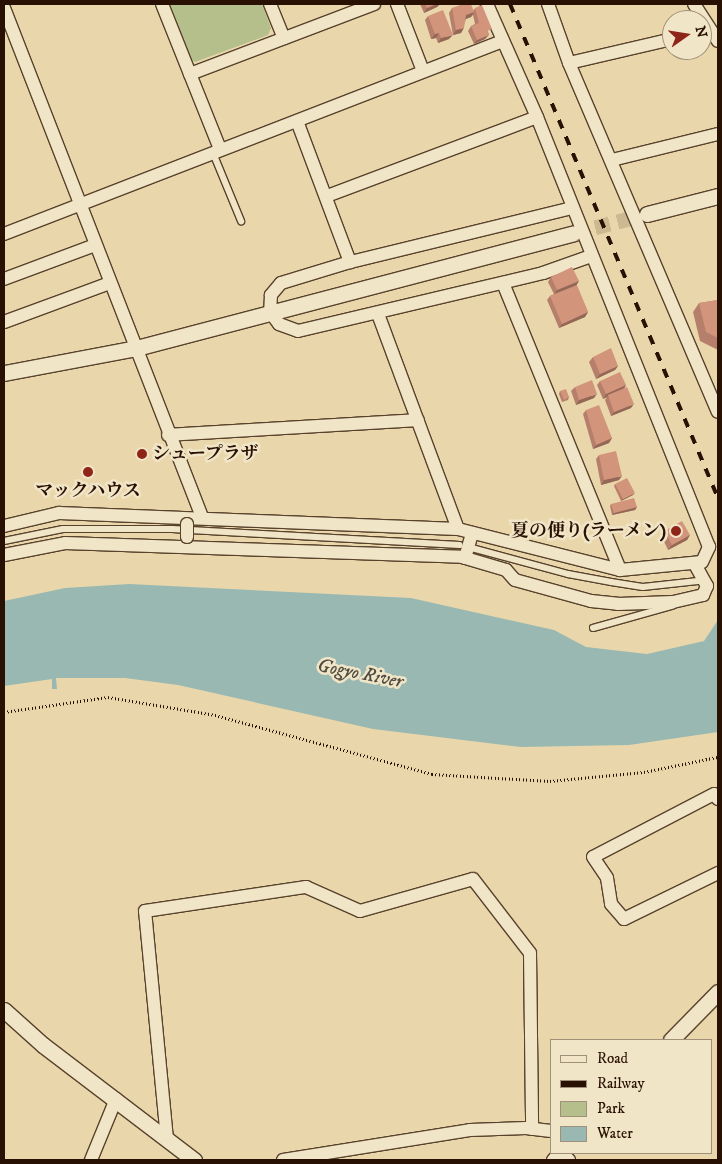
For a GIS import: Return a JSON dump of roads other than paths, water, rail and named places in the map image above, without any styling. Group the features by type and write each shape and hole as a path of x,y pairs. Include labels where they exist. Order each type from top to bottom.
{"street":[{"path":"162,4 190,74 216,151"},
{"path":"270,4 284,38"},
{"path":"190,74 374,4"},
{"path":"397,4 423,71"},
{"path":"4,526 59,513 187,520 202,517 458,529 620,570 702,562 709,547 537,117 487,4"},
{"path":"548,4 570,63 718,412"},
{"path":"4,8 168,435 202,517"},
{"path":"4,234 503,41"},
{"path":"570,63 662,41"},
{"path":"327,196 537,117"},
{"path":"297,120 327,196 350,262"},
{"path":"612,160 718,134"},
{"path":"646,214 718,196"},
{"path":"572,208 350,262 281,283 271,295 270,312 279,324 298,331 378,314 503,283 591,256"},
{"path":"4,373 136,348 573,233"},
{"path":"4,278 95,245"},
{"path":"4,322 110,283"},
{"path":"503,283 620,570"},
{"path":"378,314 458,529"},
{"path":"168,435 418,420"},
{"path":"187,520 187,542"},
{"path":"464,550 472,533"},
{"path":"4,555 65,543 187,542 464,550 506,570 515,580 591,600 618,604 689,599 703,594 707,586 694,563"},
{"path":"718,799 714,794 593,857 607,878 611,904 624,919 718,873"},
{"path":"167,1139 145,911 306,888 360,911 473,879 530,953 532,1129"},
{"path":"672,1039 718,992"},
{"path":"4,1010 43,1044 194,1160"},
{"path":"91,1160 116,1099"},
{"path":"283,1160 470,1130 532,1129 550,1131"}],"lane":[{"path":"216,151 241,221"},
{"path":"4,541 63,529 162,529 464,550 568,574 642,587 698,581"},
{"path":"593,628 665,609 689,599"}],"water":[{"name":"Gogyo River","path":"129,584 411,598 554,630 586,647 647,654 704,641 718,620 718,732 629,745 521,747 373,729 178,685 125,678 56,678 57,689 52,689 52,679 4,686 4,601 65,588"}],"tunnel":[{"path":"573,233 647,214"}],"railway":[{"path":"510,4 718,498"}],"place":[{"name":"シュープラザ","path":"142,454"},
{"name":"マックハウス","path":"88,472"},
{"name":"夏の便り(ラーメン)","path":"676,531"}]}
